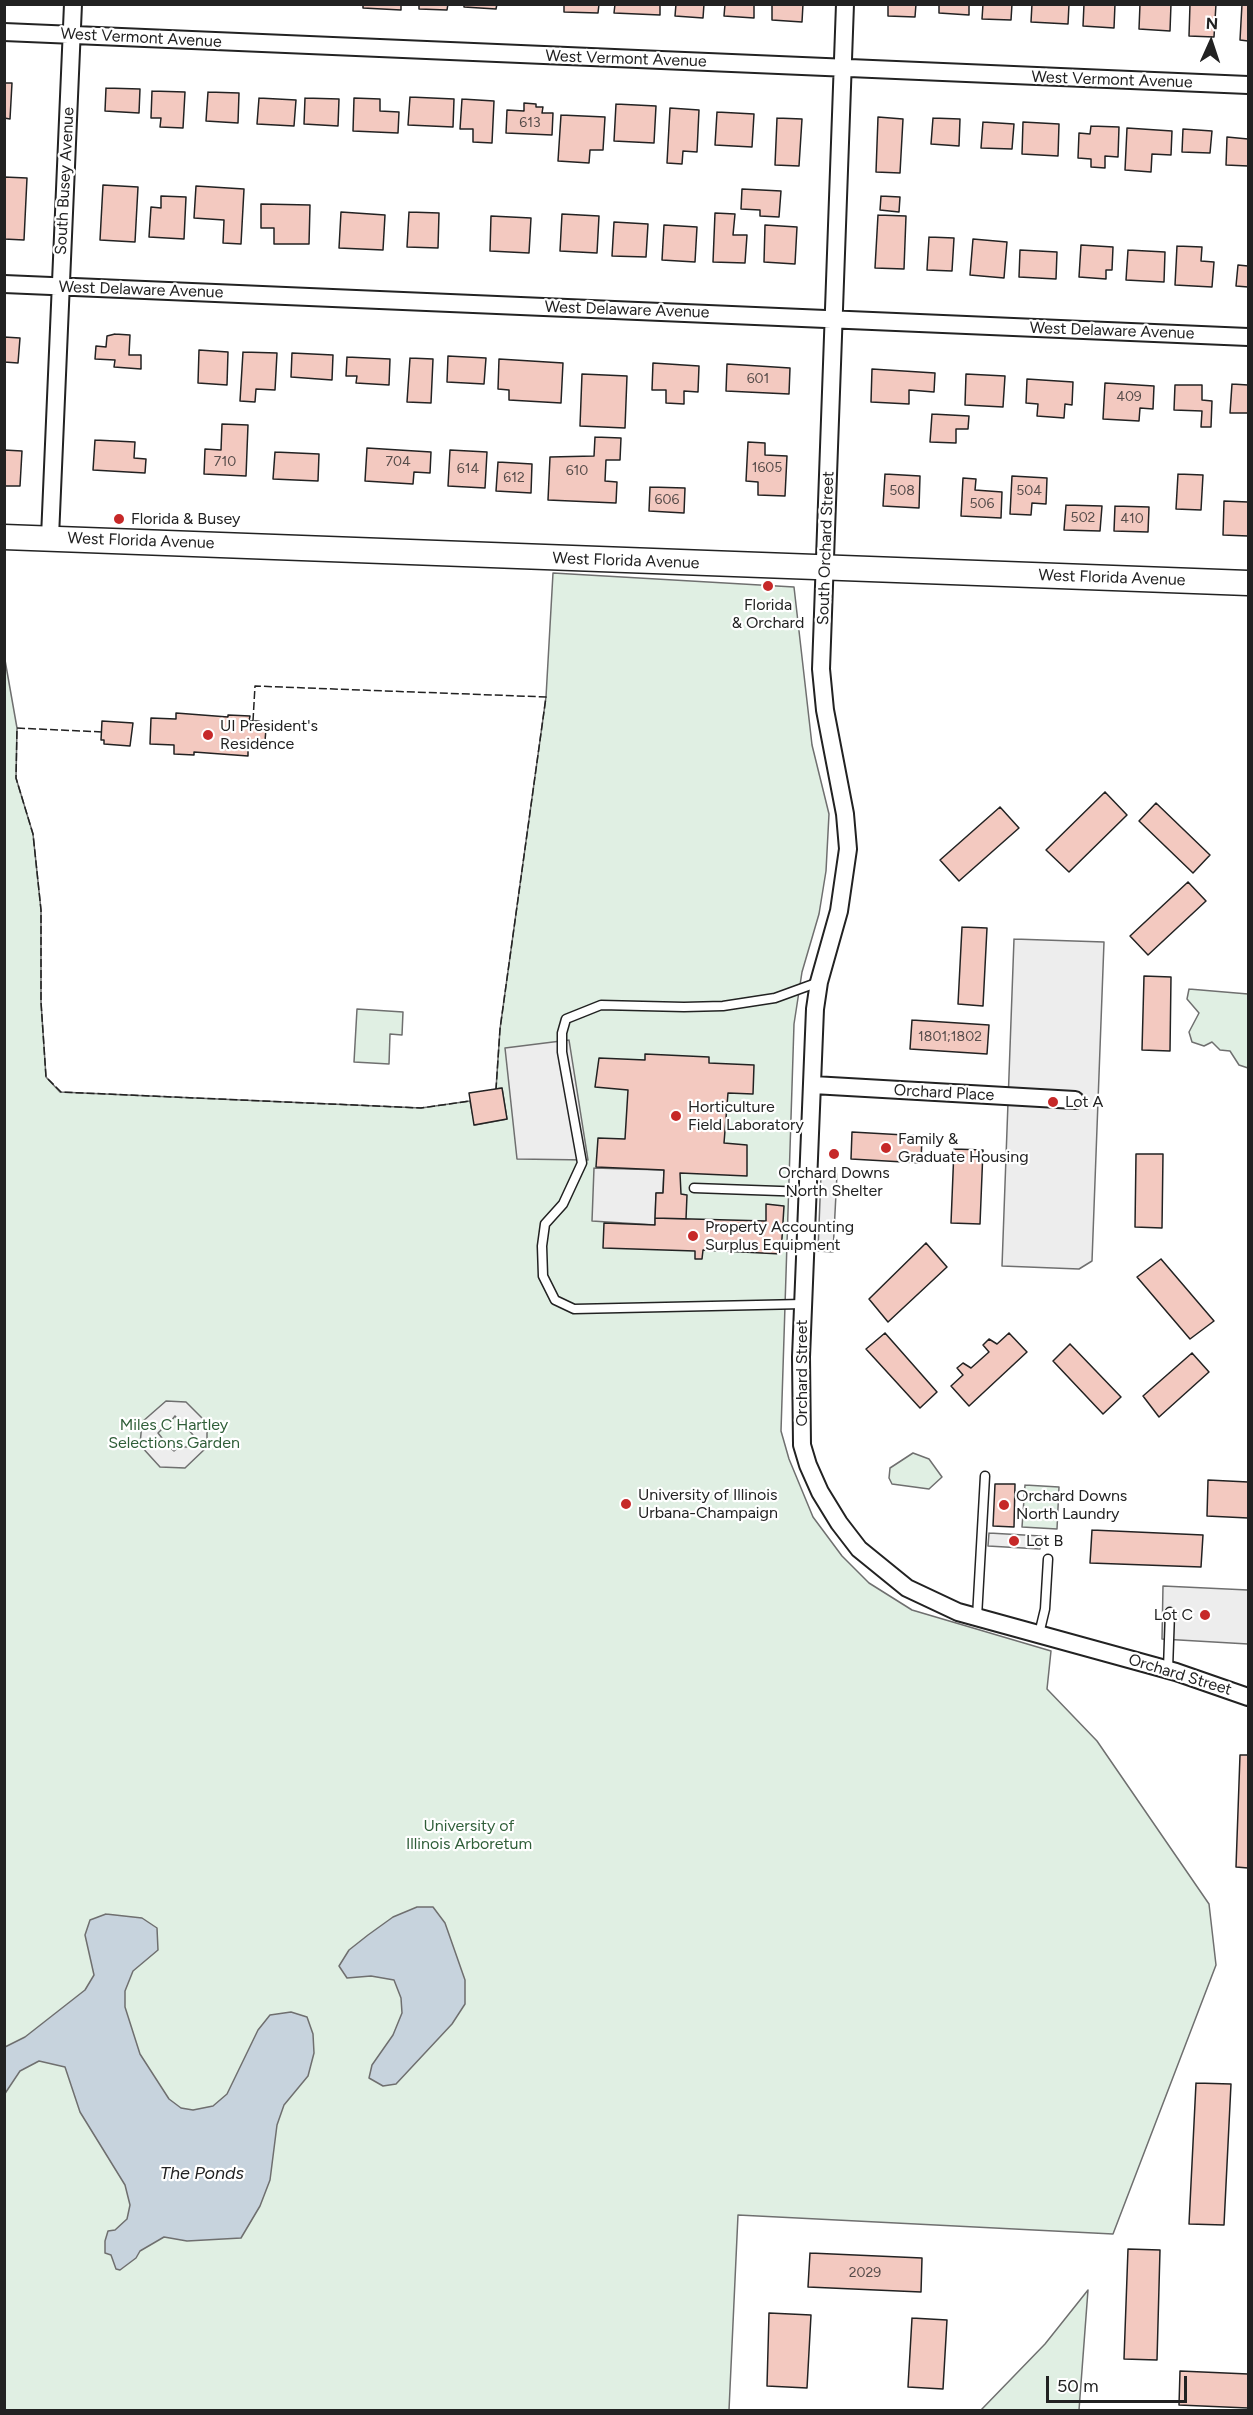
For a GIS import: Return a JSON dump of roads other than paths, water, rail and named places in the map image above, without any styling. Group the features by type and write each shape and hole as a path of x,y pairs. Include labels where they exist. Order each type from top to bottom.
{"main road":[{"name":"West Florida Avenue","path":"4,537 1248,583"}],"street":[{"name":"South Busey Avenue","path":"50,537 59,286 73,4"},
{"name":"South Orchard Street","path":"813,1085 819,981 839,911 848,849 845,814 825,710 821,669 846,4"},
{"name":"West Vermont Avenue","path":"4,32 1248,85"},
{"name":"West Delaware Avenue","path":"4,284 1248,337"},
{"name":"Orchard Place","path":"813,1085 1075,1100"},
{"name":"Orchard Street","path":"813,1085 803,1304 800,1415 802,1445 820,1492 853,1540 879,1567 907,1588 936,1604 1168,1669 1248,1697"}],"lane":[{"path":"803,1304 574,1309 555,1300 543,1276 542,1246 545,1224 563,1204 582,1163 562,1052 562,1033 566,1019 601,1005 684,1007 775,998 819,981"},
{"path":"694,1188 808,1192"},
{"path":"977,1617 985,1476"},
{"path":"1039,1634 1045,1609 1048,1559"},
{"path":"1168,1669 1170,1612"}],"water":[{"path":"417,1907 433,1907 445,1923 465,1980 465,2004 452,2024 396,2084 383,2086 369,2078 372,2065 393,2035 402,2013 401,1998 394,1980 371,1976 347,1978 339,1966 349,1950 368,1935 393,1917"},
{"name":"The Ponds","path":"106,1914 142,1918 157,1928 158,1950 133,1971 125,1991 125,2007 140,2054 169,2099 181,2108 193,2110 213,2106 227,2094 258,2030 270,2015 291,2012 307,2017 313,2034 314,2053 308,2076 284,2105 277,2125 270,2180 260,2206 241,2238 187,2241 164,2237 140,2251 136,2258 120,2270 116,2269 111,2255 105,2253 105,2241 108,2231 115,2230 127,2219 130,2205 125,2185 80,2112 65,2067 39,2061 20,2071 4,2095 5,2047 25,2037 85,1990 94,1975 85,1935 90,1920"}],"place":[{"name":"Florida & Busey","path":"119,519"},
{"name":"Florida & Orchard","path":"768,586"},
{"name":"UI President's Residence","path":"208,735"},
{"name":"Lot A","path":"1053,1102"},
{"name":"Horticulture Field Laboratory","path":"676,1116"},
{"name":"Family & Graduate Housing","path":"886,1148"},
{"name":"Orchard Downs North Shelter","path":"834,1154"},
{"name":"Property Accounting Surplus Equipment","path":"693,1236"},
{"name":"University of Illinois Urbana-Champaign","path":"626,1504"},
{"name":"Orchard Downs North Laundry","path":"1004,1505"},
{"name":"Lot B","path":"1014,1541"},
{"name":"Lot C","path":"1205,1615"}],"park label":[{"name":"Miles C Hartley Selections Garden","path":"174,1434"},
{"name":"University of Illinois Arboretum","path":"469,1835"}]}
